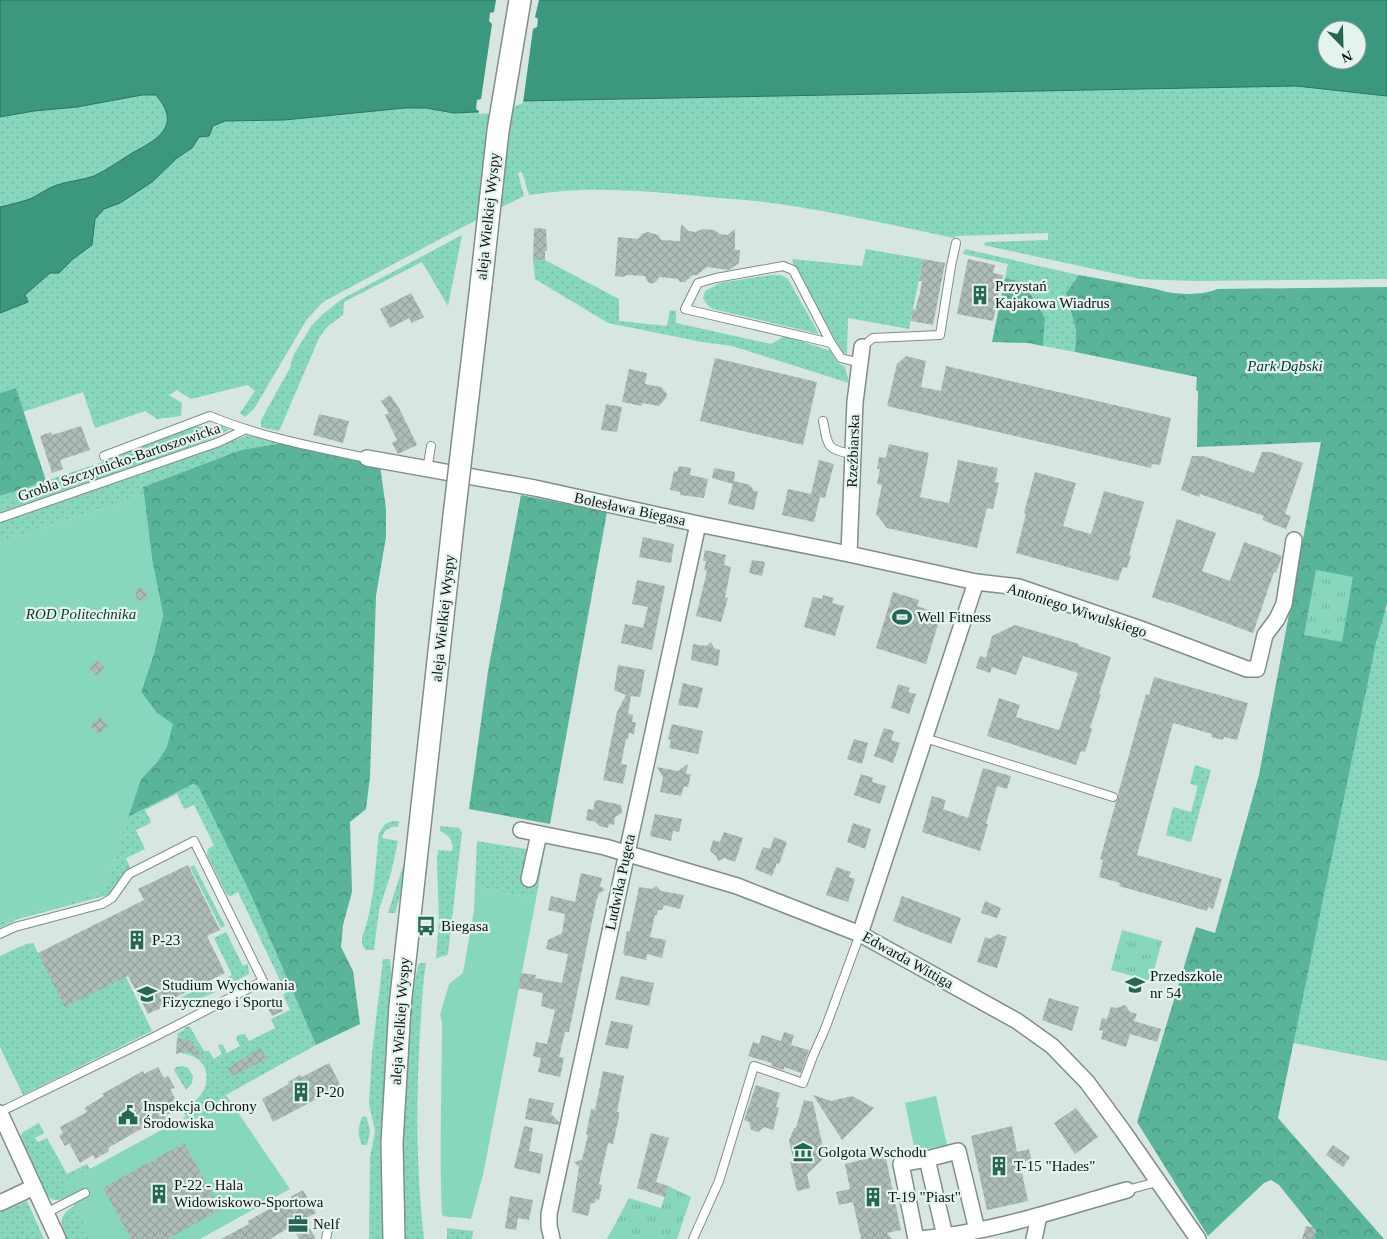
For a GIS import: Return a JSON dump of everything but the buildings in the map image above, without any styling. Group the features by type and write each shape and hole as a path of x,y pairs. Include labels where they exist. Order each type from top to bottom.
{"main road":[{"name":"aleja Wielkiej Wyspy","path":"394,1239 392,1143 400,1006 498,131 520,0"}],"street":[{"name":"Rzeźbiarska","path":"849,554 855,402 861,355"},
{"name":"Bolesława Biegasa","path":"367,458 535,488 976,582"},
{"name":"Ludwika Pugeta","path":"552,1239 549,1214 698,524"},
{"name":"Antoniego Wiwulskiego","path":"976,582 1019,587 1138,628 1247,669 1257,669 1265,635 1277,619 1284,604 1294,540"},
{"path":"860,934 976,582"},
{"name":"Edwarda Wittiga","path":"521,830 605,847 738,886 860,934 1017,1021 1052,1046 1093,1090 1198,1239"},
{"path":"529,879 539,834"},
{"path":"0,1112 58,1239"},
{"path":"916,1239 901,1164 958,1151 977,1230"},
{"path":"927,1158 942,1238"},
{"path":"0,1203 34,1187"},
{"path":"920,1239 942,1238 1039,1216 1127,1190"},
{"path":"1034,1239 1039,1216"}],"lane":[{"path":"831,342 685,309 698,283 783,266 793,270 841,358 861,355 873,338 940,335 956,243"},
{"name":"Bolesława Biegasa","path":"104,456 210,416 284,440 367,458"},
{"path":"823,421 826,442 831,448 839,452 853,454"},
{"name":"Grobla Szczytnicko-Bartoszowicka","path":"0,518 219,442 246,429"},
{"path":"427,470 431,446"},
{"path":"925,738 1113,797"},
{"path":"0,934 15,927 102,904 112,898 129,874 194,842 263,981 158,1035 0,1112"},
{"path":"693,1239 719,1181 754,1066 803,1083 860,934"},
{"path":"1127,1190 1157,1182"},
{"path":"46,1214 85,1193"},
{"path":"326,1239 328,1229"}],"green space":[{"path":"1296,86 1387,96 1387,279 1193,281 1140,279 983,245 986,242 1048,240 1048,233 956,236 954,238 812,209 755,201 608,190 569,190 529,195 522,172 518,173 524,196 323,302 307,319 254,409 245,417 240,413 255,391 247,385 191,399 177,390 169,395 182,403 181,416 157,419 145,411 95,428 83,392 23,412 16,388 0,393 0,313 28,302 25,295 50,273 59,273 73,259 92,245 95,219 104,209 120,203 152,182 177,158 192,148 199,137 213,126 225,121 284,120 405,108 426,108 454,113 497,111 519,101"},
{"path":"142,95 156,95 166,115 164,130 152,142 94,176 66,182 30,199 0,207 0,117 34,111 77,107"},
{"path":"462,235 448,306 422,262 344,302 343,315 327,327 319,338 280,429 278,431 261,427 261,420 290,368 293,356 312,325 323,314 342,299"},
{"path":"866,249 923,259 909,329 848,318 847,354 842,352 794,266 792,259 862,266"},
{"path":"965,249 1079,275 1066,293 1076,330 1075,352 1043,346 1045,318 1023,282 1005,278 1008,264 963,254"},
{"path":"533,260 545,260 619,299 619,321 667,326 670,310 676,311 676,323 771,344 785,336 831,351 837,362 845,367 849,383 732,346 702,342 608,323 535,279"},
{"path":"781,275 788,279 819,334 713,309 708,306 703,298 705,291 720,283"},
{"name":"Park Dąbski","path":"1079,275 1170,293 1187,294 1203,293 1217,289 1387,287 1387,604 1376,643 1278,1118 1384,1239 1314,1239 1316,1231 1279,1185 1271,1180 1264,1183 1208,1236 1137,1122 1196,927 1215,933 1259,775 1321,442 1197,447 1197,377 1075,352 1076,330 1066,293"},
{"path":"1005,278 1023,282 1045,318 1043,346 1028,343 992,342"},
{"path":"16,388 46,481 0,496 0,393"},
{"path":"222,426 229,430 216,437 143,465 0,514 0,496 106,461 187,427"},
{"path":"248,435 283,443 241,450 143,487 144,495 0,543 0,521"},
{"path":"283,443 380,465 386,509 386,537 376,596 370,777 366,809 350,822 352,892 343,925 341,947 353,971 360,1024 316,1045 251,895 198,786 193,784 128,817 141,779 158,761 156,712 141,692 154,653 163,615 152,560 143,487 241,450"},
{"name":"ROD Politechnika","path":"144,495 152,560 163,615 154,653 141,692 156,712 173,724 167,747 158,761 141,779 103,892 0,922 0,543"},
{"path":"521,495 607,512 550,824 469,809 488,671"},
{"path":"1316,570 1353,577 1342,642 1304,635"},
{"path":"1385,610 1387,611 1387,1061 1293,1043 1376,643"},
{"path":"1195,765 1211,770 1191,842 1166,835 1173,807 1191,812 1198,786 1190,784"},
{"path":"193,784 198,786 251,895 316,1045 186,1117 181,1108 198,1098 205,1088 207,1076 199,1060 182,1053 186,1040 179,1040 177,1034 184,1030 185,1027 190,1027 204,1051 209,1051 214,1059 222,1054 218,1046 220,1044 223,1045 227,1053 240,1046 236,1039 238,1035 245,1034 249,1041 275,1028 271,1019 290,1010 283,995 286,993 238,892 231,896 227,895 207,855 208,849 214,845 194,805 184,809 177,794 145,810 151,821 149,824 136,830 145,849 126,858 130,868 123,874 108,895 18,919 0,928 0,922 103,892 128,817"},
{"path":"399,821 398,827 388,829 382,838 398,841 391,873 379,910 374,950 366,950 362,944 362,939 373,895 379,833 385,824"},
{"path":"440,826 459,828 462,832 448,953 436,958 439,923 438,850 452,851 453,848 450,839 440,831"},
{"path":"408,832 411,832 402,889 395,913 388,913 404,863"},
{"path":"477,841 544,852 536,899 475,887"},
{"path":"194,865 225,926 221,928 190,867"},
{"path":"475,887 536,899 483,1175 471,1219 442,1215 442,1021 440,1015 449,984 463,973 474,910"},
{"path":"1122,930 1162,941 1151,981 1111,970"},
{"path":"226,932 243,966 248,964 249,974 226,986 223,980 232,975 214,938"},
{"path":"33,943 38,953 126,977 152,1031 23,1095 0,1047 0,956 26,944"},
{"path":"383,959 390,959 392,979 381,1142 382,1239 369,1239 370,1157 375,1131 369,1104 372,1054"},
{"path":"419,963 426,963 420,1032 417,1110 419,1187 424,1239 406,1239 403,1168 404,1067 409,1004"},
{"path":"210,983 215,992 191,1003 189,999 172,1007 170,1003"},
{"path":"183,1066 188,1068 193,1076 192,1083 186,1090 174,1070 176,1067"},
{"path":"226,1095 290,1189 200,1239 92,1239 62,1184"},
{"path":"936,1096 947,1145 915,1151 905,1103"},
{"path":"364,1116 367,1118 370,1132 367,1145 362,1145 359,1138 360,1124"},
{"path":"39,1123 44,1133 35,1138 38,1142 47,1138 67,1174 87,1164 91,1171 74,1192 63,1199 51,1199 44,1191 19,1138 23,1132"},
{"path":"668,1186 691,1197 677,1239 607,1239 629,1198 661,1208"},
{"path":"27,1201 44,1239 0,1239 0,1213"},
{"path":"77,1204 93,1239 66,1239 61,1223 62,1218 67,1211"},
{"path":"447,1228 473,1231 472,1239 447,1239"}],"shaded area":[{"path":"0,0 1387,0 1387,96 1296,86 519,101 497,111 454,113 426,108 405,108 284,120 225,121 213,126 209,136 199,137 192,148 177,158 152,182 120,203 104,209 95,219 92,245 73,259 59,273 50,273 25,295 28,302 0,313 0,207 30,199 57,185 94,176 159,136 167,123 167,115 156,95 142,95 77,107 34,111 0,117"}],"pier":[{"path":"496,0 539,0 535,17 538,19 537,27 533,29 523,103 498,113 479,114 479,111 476,109 477,100 481,99 492,24 489,21 490,13 494,12"}],"place":[{"name":"Przystań Kajakowa Wiadrus","path":"980,295"},
{"name":"Well Fitness","path":"902,617"},
{"name":"Biegasa","path":"426,926"},
{"name":"P-23","path":"137,940"},
{"name":"Przedszkole nr 54","path":"1135,985"},
{"name":"Studium Wychowania Fizycznego i Sportu","path":"147,994"},
{"name":"P-20","path":"301,1092"},
{"name":"Inspekcja Ochrony Środowiska","path":"128,1115"},
{"name":"Golgota Wschodu","path":"803,1152"},
{"name":"T-15 \"Hades\"","path":"999,1166"},
{"name":"P-22 - Hala Widowiskowo-Sportowa","path":"159,1194"},
{"name":"T-19 \"Piast\"","path":"873,1197"},
{"name":"Nelf","path":"298,1224"}]}
